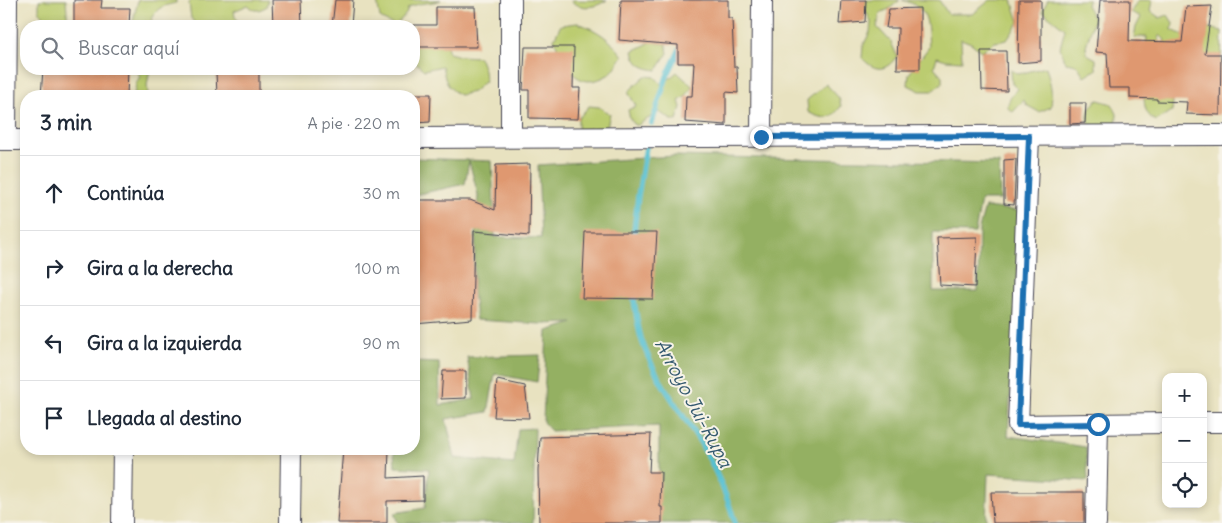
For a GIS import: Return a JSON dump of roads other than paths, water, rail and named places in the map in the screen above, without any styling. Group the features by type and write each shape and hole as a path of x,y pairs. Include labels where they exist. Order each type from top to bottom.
{"street":[{"path":"7,0 3,140 20,140"},
{"path":"511,0 511,137"},
{"path":"761,137 762,0"},
{"path":"420,138 1222,135"},
{"path":"1029,136 1018,425 1162,423"},
{"path":"1207,422 1222,422"},
{"path":"1096,523 1098,424"},
{"path":"122,523 123,455"},
{"path":"290,523 291,455"}],"waterway":[{"name":"Arroyo Jui-Rupa","path":"652,123 667,76 681,47"},
{"name":"Arroyo Jui-Rupa","path":"633,239 646,147"},
{"name":"Arroyo Jui-Rupa","path":"633,293 641,338 652,366 711,462 735,523"}]}
